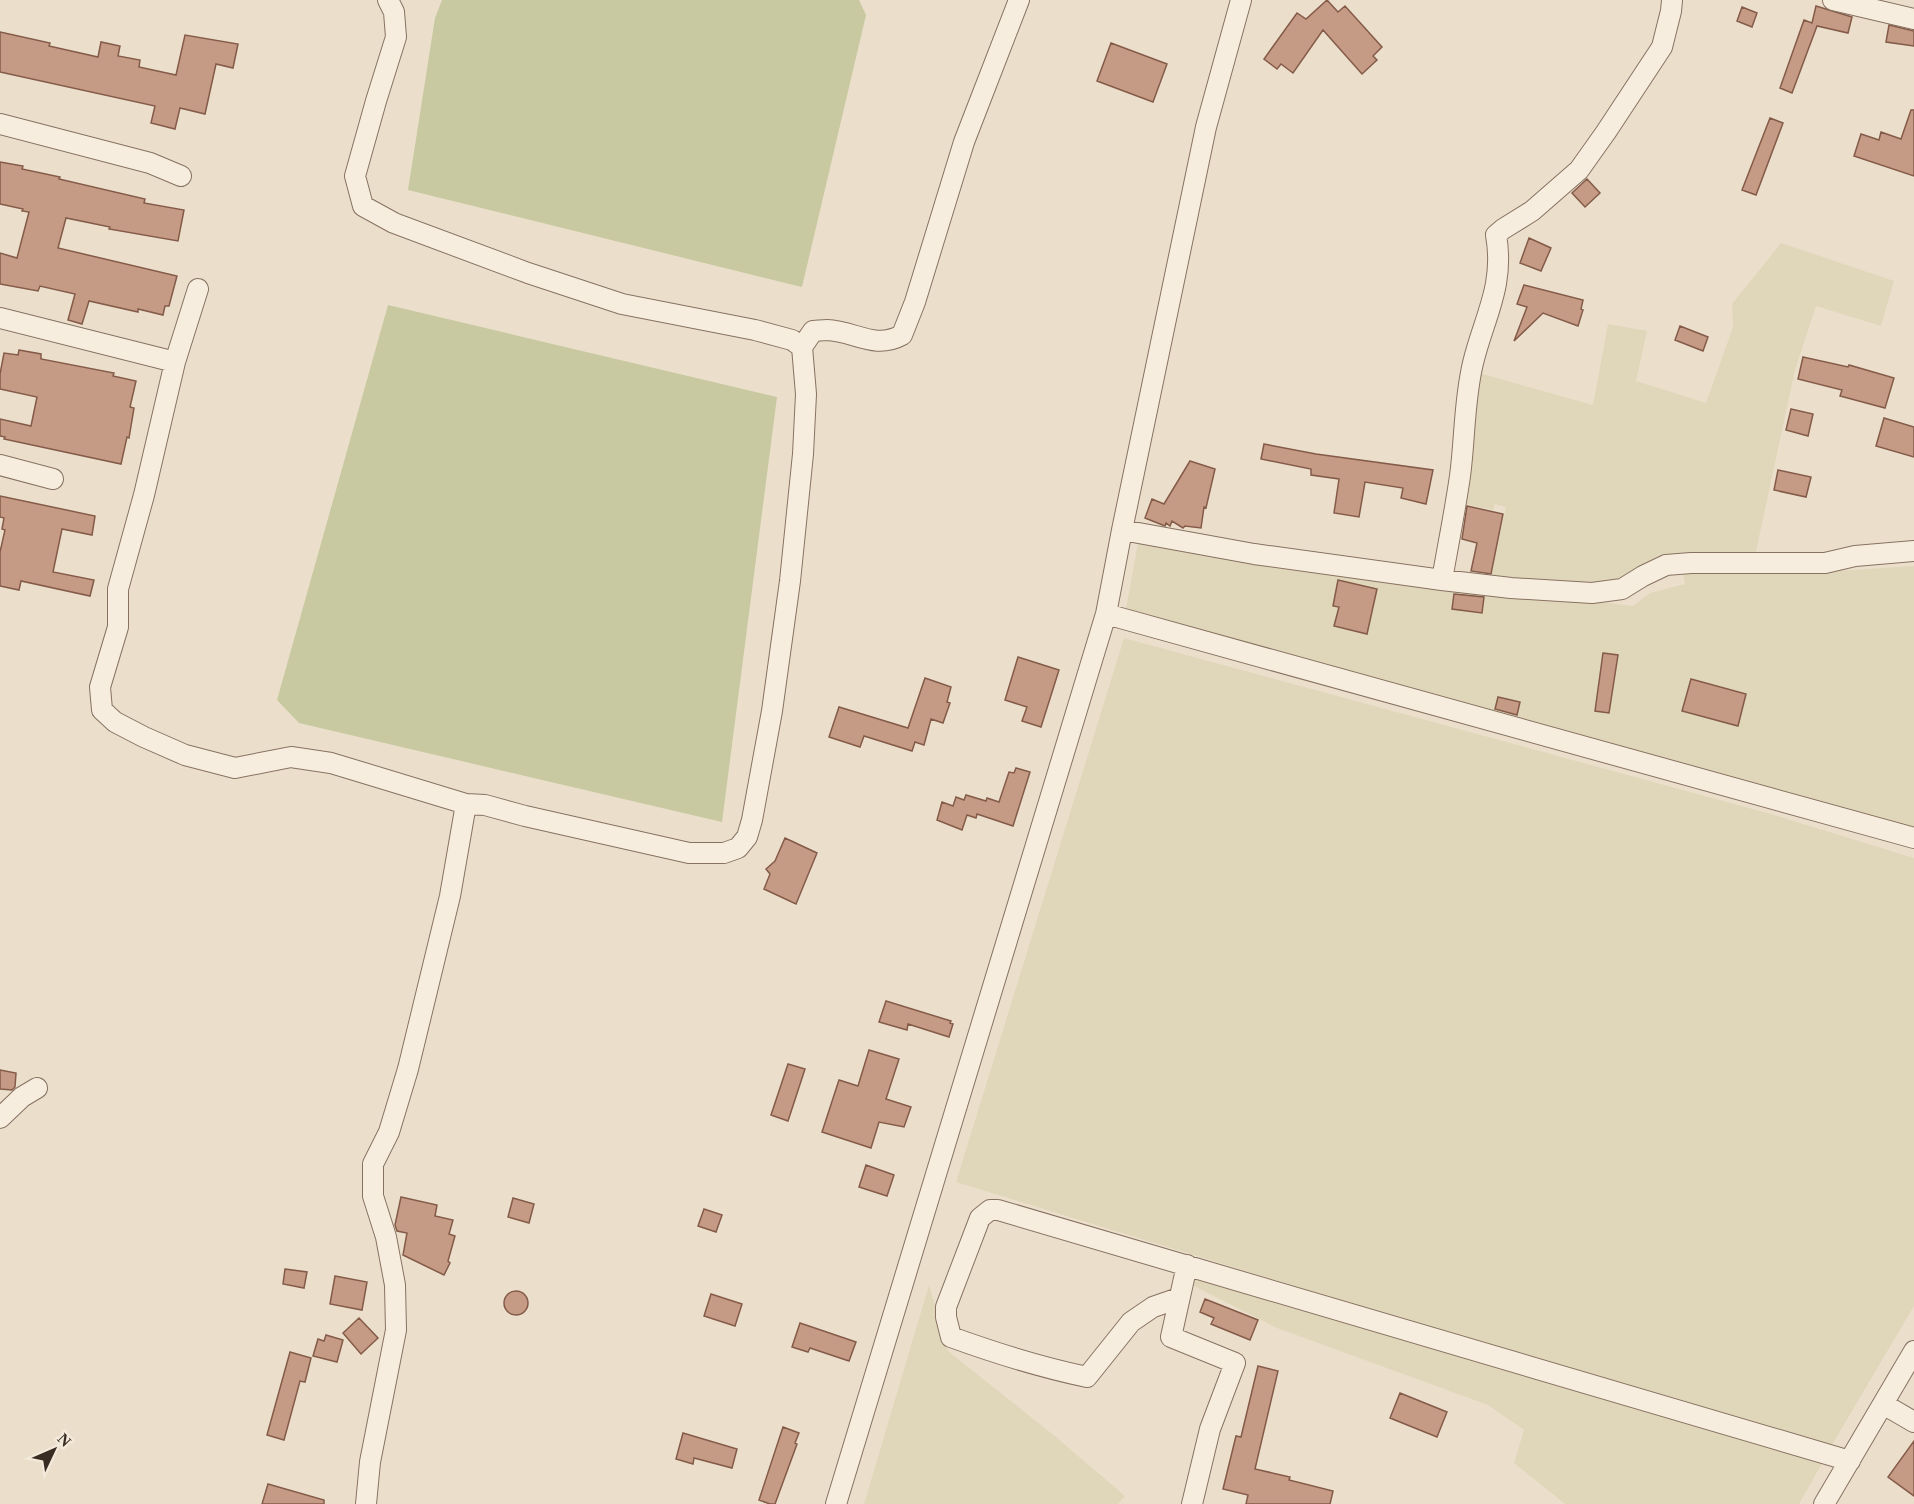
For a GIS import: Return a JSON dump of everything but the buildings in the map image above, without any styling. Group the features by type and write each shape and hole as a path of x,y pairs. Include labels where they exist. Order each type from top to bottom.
{"street":[{"path":"388,0 394,12 396,37 356,176 363,206 394,223 528,273 611,300 755,330 792,340 802,347"},
{"path":"198,289 175,362 144,495 118,589 118,627 100,687 102,710 115,722 144,737 185,755 225,766 235,768 291,757 331,763 466,804 484,805 689,853 724,853 738,848 747,837 772,711 790,581 803,454 806,404 802,347 813,331 828,330 865,340 882,341 891,341 902,335 915,302 964,142 1019,0"},
{"path":"836,1504 1106,614 1206,127 1240,0"},
{"path":"1442,580 1460,476 1473,363 1491,310 1497,283 1499,252 1496,235 1532,211 1579,170 1662,47 1672,0"},
{"path":"1833,0 1867,4 1914,19"},
{"path":"0,124 150,163 181,176"},
{"path":"0,318 175,362"},
{"path":"0,465 53,479"},
{"path":"1122,530 1254,554 1442,580 1511,588 1592,593 1622,590 1666,565 1825,563 1855,556 1914,551"},
{"path":"1106,614 1914,838"},
{"path":"366,1504 370,1462 396,1330 395,1285 386,1237 373,1196 373,1164 389,1132 411,1058 450,896 466,804"},
{"path":"0,1118 22,1097 37,1088"},
{"path":"1179,1298 1153,1307 1131,1322 1087,1377 1009,1357 951,1336 946,1317 946,1307 977,1224 980,1218 990,1210 999,1210 1850,1461"},
{"path":"1187,1265 1171,1337 1234,1363 1210,1429 1192,1504"},
{"path":"1824,1504 1914,1351"},
{"path":"1883,1404 1914,1422"}],"shaded area":[{"path":"1781,243 1894,281 1881,326 1816,306 1795,370 1755,556 1589,584 1491,576 1506,507 1495,504 1493,510 1461,503 1479,373 1593,405 1608,324 1647,331 1636,381 1706,403 1733,327 1732,304"},
{"path":"1138,543 1633,606 1650,593 1685,584 1683,573 1789,574 1914,566 1914,828 1125,614"},
{"path":"1124,638 1771,814 1914,858 1914,1306 1829,1450 956,1182"},
{"path":"1195,1272 1825,1458 1799,1504 1565,1504 1514,1463 1524,1430 1488,1405 1277,1328 1190,1284"},
{"path":"929,1285 948,1351 1056,1437 1125,1496 1118,1504 864,1504"}],"green space":[{"path":"442,0 859,0 866,15 802,287 408,190 435,18"},
{"path":"388,305 777,397 722,822 299,723 277,700"}]}
